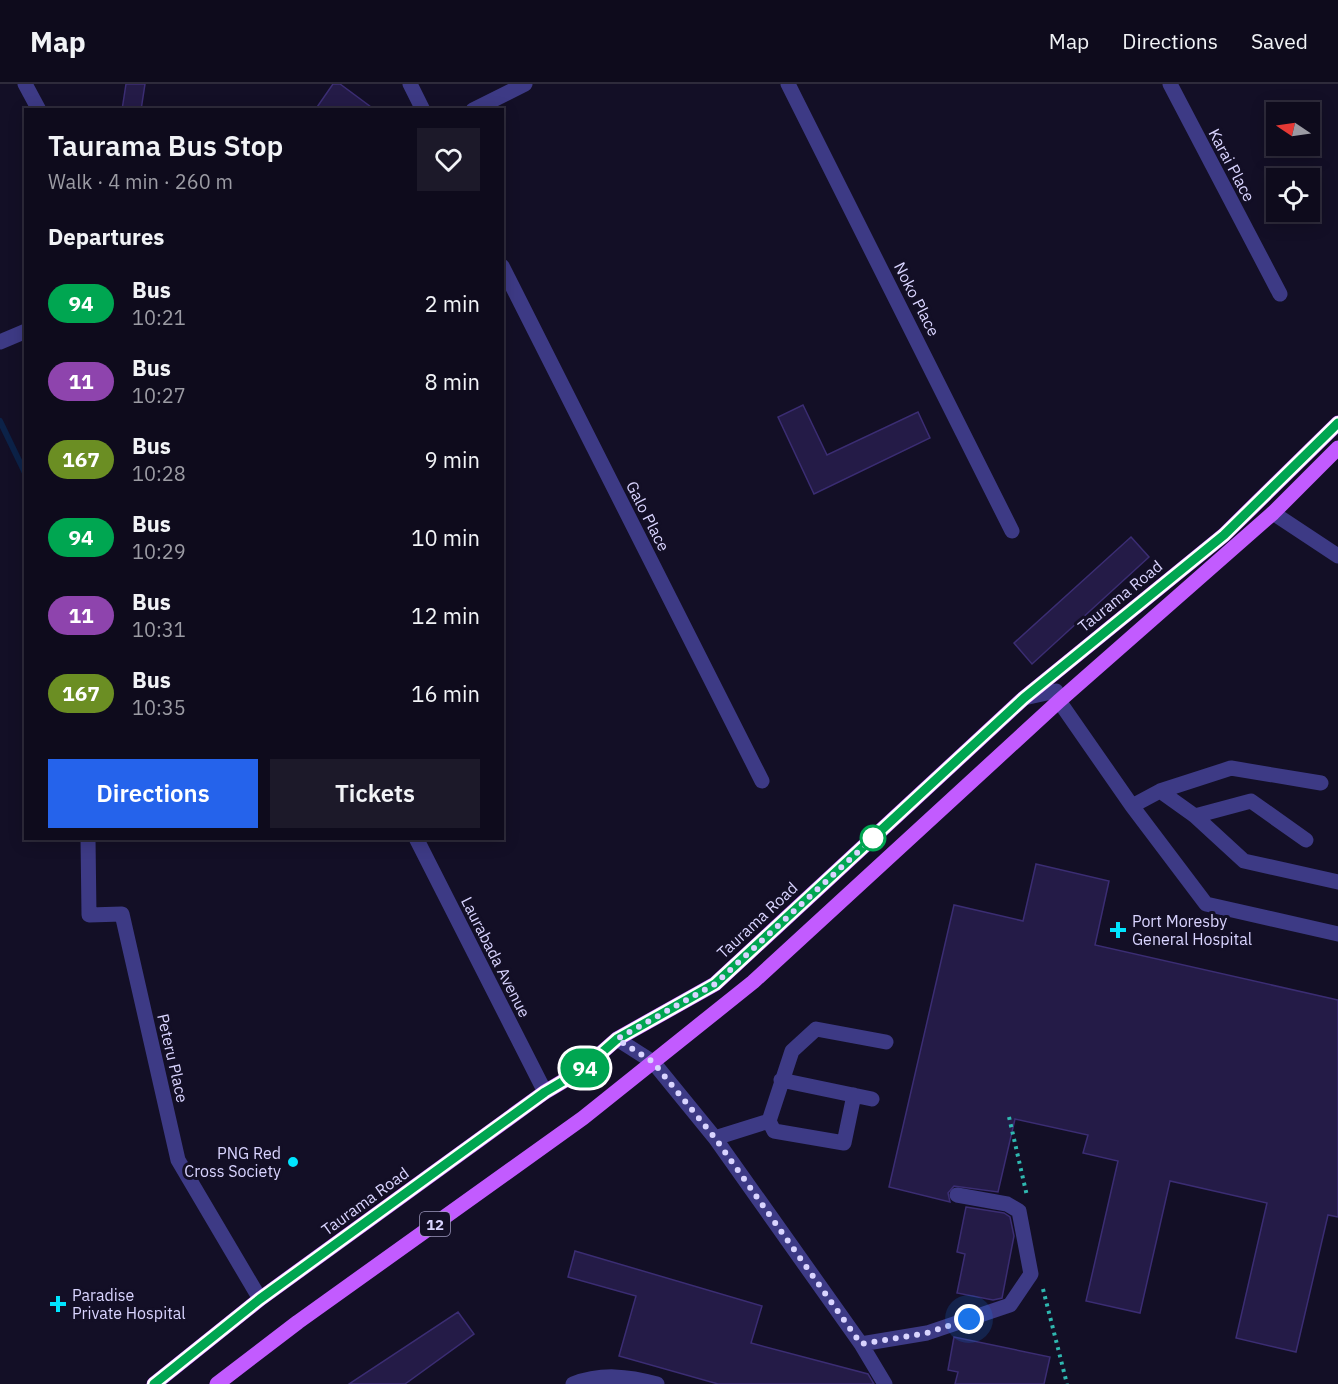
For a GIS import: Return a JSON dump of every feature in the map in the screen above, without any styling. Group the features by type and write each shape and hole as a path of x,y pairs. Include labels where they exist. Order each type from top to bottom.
{"main road":[{"name":"Taurama Road","path":"154,1384 260,1299 545,1092 582,1070 617,1039 715,984 1024,698 1224,535 1338,423"},
{"name":"12","path":"217,1384 298,1322 583,1118 753,982 1059,701 1273,513 1338,448"}],"street":[{"path":"25,84 38,108"},
{"path":"410,84 422,108"},
{"path":"477,108 525,84"},
{"name":"Noko Place","path":"788,84 1012,531"},
{"name":"Karai Place","path":"1170,84 1280,294"},
{"name":"Galo Place","path":"504,271 762,781"},
{"path":"0,342 24,332"},
{"path":"1273,513 1338,556"},
{"path":"1024,698 1056,691 1059,701 1132,806 1206,904 1338,934"},
{"path":"1132,806 1160,791 1231,768 1320,783"},
{"path":"1160,791 1195,816 1244,861 1338,882"},
{"path":"1195,816 1251,801 1306,840"},
{"name":"Peteru Place","path":"88,840 89,915 122,914 178,1160 260,1299"},
{"name":"Laurabada Avenue","path":"417,840 545,1092"},
{"path":"854,1095 844,1143 774,1131 769,1121 792,1051 816,1029 886,1042"},
{"path":"617,1039 653,1062 715,1138 861,1344 885,1384"},
{"path":"781,1080 873,1099"},
{"path":"715,1138 769,1121"},
{"path":"861,1344 927,1333 1010,1305 1031,1274 1019,1211 1007,1204 957,1195"},
{"path":"573,1384 594,1377 633,1377 657,1384"}],"building":[{"path":"126,84 145,84 141,108 122,108"},
{"path":"333,84 340,84 372,108 316,108"},
{"path":"803,405 827,455 918,412 930,438 814,494 778,417"},
{"path":"1131,537 1149,557 1032,664 1014,643"},
{"path":"1036,864 1109,881 1095,945 1338,1000 1338,1217 1328,1215 1296,1352 1236,1338 1267,1203 1170,1181 1140,1313 1086,1301 1118,1161 1083,1153 1088,1135 1015,1119 998,1192 954,1186 948,1193 950,1202 889,1187 954,905 1023,921"},
{"path":"966,1207 1004,1213 1010,1217 1014,1236 1002,1298 993,1300 957,1293 965,1254 957,1252"},
{"path":"575,1251 762,1306 751,1343 868,1374 874,1384 718,1384 619,1356 636,1296 568,1277"},
{"path":"458,1312 474,1334 405,1384 349,1384"},
{"path":"954,1337 1050,1357 1044,1384 955,1384 958,1372 948,1370"}],"waterway":[{"path":"0,421 24,471"}],"bus line":[{"name":"94","path":"154,1384 260,1299 545,1092 582,1070 617,1039 715,984 1024,698 1224,535 1338,423"}],"place":[{"name":"Port Moresby General Hospital","path":"1118,930"},
{"name":"PNG Red Cross Society","path":"293,1162"},
{"name":"Paradise Private Hospital","path":"58,1304"}],"route":[{"path":"873,838 715,984 617,1039 653,1062 715,1138 861,1344 927,1333 969,1319"}]}
